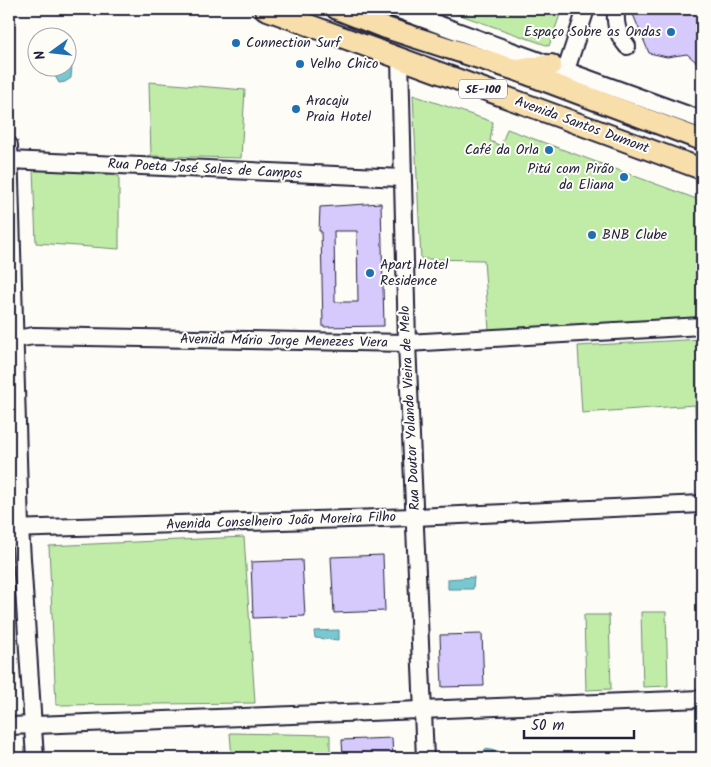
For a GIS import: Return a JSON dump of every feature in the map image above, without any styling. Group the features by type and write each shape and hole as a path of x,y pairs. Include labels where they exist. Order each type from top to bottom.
{"main road":[{"name":"Avenida Santos Dumont","path":"265,9 702,169"},
{"name":"Avenida Santos Dumont","path":"341,9 380,26 516,70 702,140"},
{"path":"516,70 559,68"}],"street":[{"path":"396,9 702,120"},
{"path":"559,68 586,9"},
{"path":"616,9 615,23 620,37 627,46"},
{"name":"Rua Doutor Yolando Vieira de Melo","path":"400,58 407,343 425,758"},
{"path":"9,145 14,528 33,725 34,758"},
{"name":"Rua Poeta José Sales de Campos","path":"9,160 402,178"},
{"name":"Avenida Mário Jorge Menezes Viera","path":"12,340 34,336 407,343 702,326"},
{"name":"Avenida Conselheiro João Moreira Filho","path":"14,528 415,517 702,504"},
{"path":"9,726 702,699"}],"green space":[{"path":"443,9 562,9 549,46"},
{"path":"149,82 245,90 241,158 151,156"},
{"name":"BNB Clube","path":"413,95 493,122 490,141 501,146 507,129 702,201 702,320 489,330 484,260 421,259"},
{"path":"33,168 119,176 119,249 36,243"},
{"path":"702,339 702,479 697,480 695,405 582,413 578,346"},
{"path":"244,537 255,703 56,705 49,546"},
{"path":"641,612 666,612 668,686 643,687"},
{"path":"584,615 609,615 611,689 586,690"},
{"path":"230,733 330,735 330,758 232,758"}],"water":[{"path":"56,78 71,78 65,82 59,83"},
{"path":"474,577 473,589 448,589 448,579"},
{"path":"339,630 339,640 315,638 314,631"},
{"path":"485,749 498,751 503,758 482,758"}],"building":[{"name":"Espaço Sobre as Ondas","path":"639,9 702,9 702,67 687,54 667,57 649,53 632,12"},
{"name":"Apart Hotel Residence","path":"381,203 384,326 323,327 321,231 319,231 320,207","holes":["334,231 357,231 358,302 335,302"]},
{"path":"383,555 385,611 334,613 331,557"},
{"path":"302,560 305,616 253,618 251,562"},
{"path":"482,634 484,686 442,687 440,635"},
{"path":"392,738 393,758 343,758 342,740"}],"place":[{"name":"Espaço Sobre as Ondas","path":"671,32"},
{"name":"Connection Surf","path":"236,43"},
{"name":"Velho Chico","path":"300,64"},
{"name":"Aracaju Praia Hotel","path":"296,109"},
{"name":"Café da Orla","path":"549,150"},
{"name":"Pitú com Pirão da Eliana","path":"624,177"},
{"name":"BNB Clube","path":"592,235"},
{"name":"Apart Hotel Residence","path":"370,273"}]}
